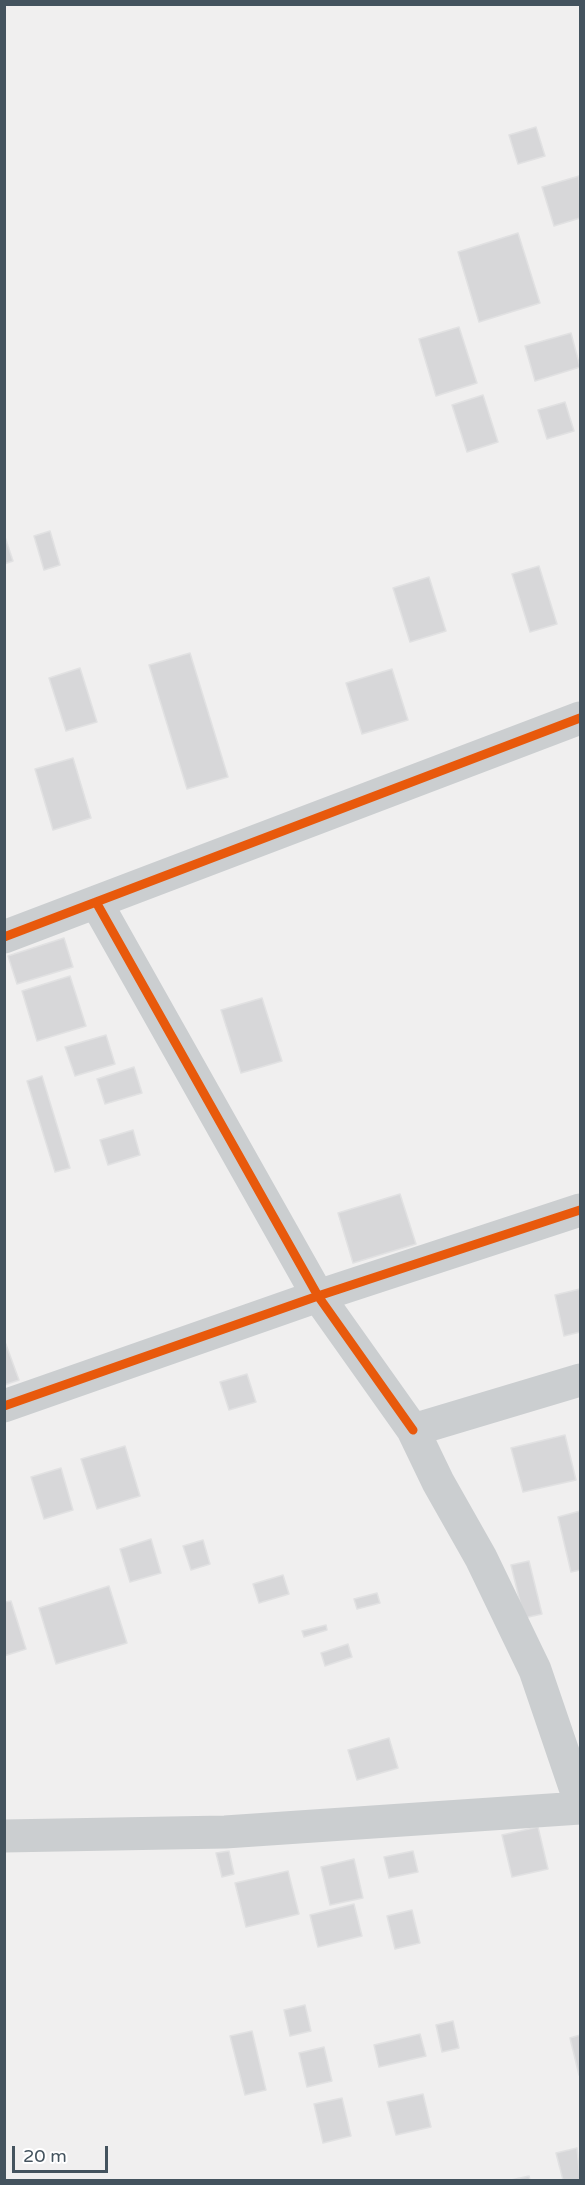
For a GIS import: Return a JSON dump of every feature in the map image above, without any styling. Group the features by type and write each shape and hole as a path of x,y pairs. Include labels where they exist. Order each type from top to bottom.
{"street":[{"path":"4,937 580,718"},
{"path":"96,902 318,1296 413,1430 438,1482 481,1558 534,1670 580,1802"},
{"path":"4,1406 318,1296 580,1210"},
{"path":"413,1430 580,1380"},
{"path":"4,1836 225,1832 580,1808"}],"building":[{"path":"536,127 545,156 518,164 509,135"},
{"path":"579,176 580,218 554,226 542,187"},
{"path":"518,233 540,303 479,322 458,252"},
{"path":"459,327 477,383 436,396 419,339"},
{"path":"571,333 580,367 535,381 525,346"},
{"path":"483,395 498,442 467,452 452,405"},
{"path":"565,402 574,431 547,439 538,410"},
{"path":"50,531 60,565 44,570 34,536"},
{"path":"4,534 13,561 4,564"},
{"path":"539,566 557,624 530,632 512,574"},
{"path":"429,577 446,631 410,642 393,588"},
{"path":"190,653 228,777 187,789 149,665"},
{"path":"80,668 97,722 66,731 49,678"},
{"path":"392,669 408,720 362,734 346,683"},
{"path":"73,758 91,818 53,830 35,769"},
{"path":"64,938 73,967 17,984 8,956"},
{"path":"70,976 86,1026 37,1041 22,991"},
{"path":"262,998 282,1061 241,1073 221,1010"},
{"path":"106,1035 115,1064 75,1076 65,1047"},
{"path":"134,1067 142,1093 105,1104 97,1079"},
{"path":"42,1076 70,1168 55,1172 27,1081"},
{"path":"133,1130 140,1155 108,1165 100,1140"},
{"path":"400,1194 416,1244 353,1263 338,1213"},
{"path":"580,1289 580,1332 564,1336 555,1295"},
{"path":"4,1339 19,1380 4,1385"},
{"path":"247,1374 256,1402 229,1410 220,1382"},
{"path":"565,1435 576,1480 523,1492 511,1448"},
{"path":"125,1446 140,1496 97,1509 81,1459"},
{"path":"61,1468 73,1510 44,1519 31,1477"},
{"path":"580,1511 580,1570 571,1572 558,1517"},
{"path":"151,1539 161,1573 130,1582 120,1549"},
{"path":"203,1540 210,1564 191,1570 183,1546"},
{"path":"529,1561 542,1614 524,1618 511,1565"},
{"path":"283,1575 289,1594 259,1603 253,1584"},
{"path":"109,1586 127,1643 56,1664 39,1608"},
{"path":"377,1593 380,1603 357,1609 354,1599"},
{"path":"11,1601 26,1649 4,1656 4,1602"},
{"path":"326,1625 327,1630 304,1637 302,1631"},
{"path":"348,1644 352,1657 325,1666 321,1653"},
{"path":"389,1738 398,1768 357,1780 348,1750"},
{"path":"538,1827 548,1869 512,1877 502,1835"},
{"path":"229,1851 234,1874 222,1877 216,1853"},
{"path":"413,1851 418,1872 389,1878 384,1857"},
{"path":"354,1859 363,1898 330,1905 321,1867"},
{"path":"288,1871 299,1914 246,1927 235,1883"},
{"path":"354,1904 362,1936 318,1947 310,1915"},
{"path":"412,1910 420,1943 395,1949 387,1916"},
{"path":"305,2005 311,2031 290,2036 284,2010"},
{"path":"453,2021 459,2048 442,2052 436,2025"},
{"path":"252,2031 266,2090 245,2095 230,2036"},
{"path":"420,2034 426,2056 379,2067 374,2045"},
{"path":"580,2035 580,2074 579,2075 570,2038"},
{"path":"324,2047 332,2081 307,2087 299,2053"},
{"path":"423,2094 431,2127 396,2135 387,2102"},
{"path":"342,2098 351,2136 323,2143 314,2104"},
{"path":"577,2148 580,2180 563,2180 556,2153"},
{"path":"529,2176 530,2180 511,2180"}],"cycle path":[{"path":"4,937 580,718"},
{"path":"96,902 318,1296 413,1430"},
{"path":"4,1406 318,1296 580,1210"}]}
